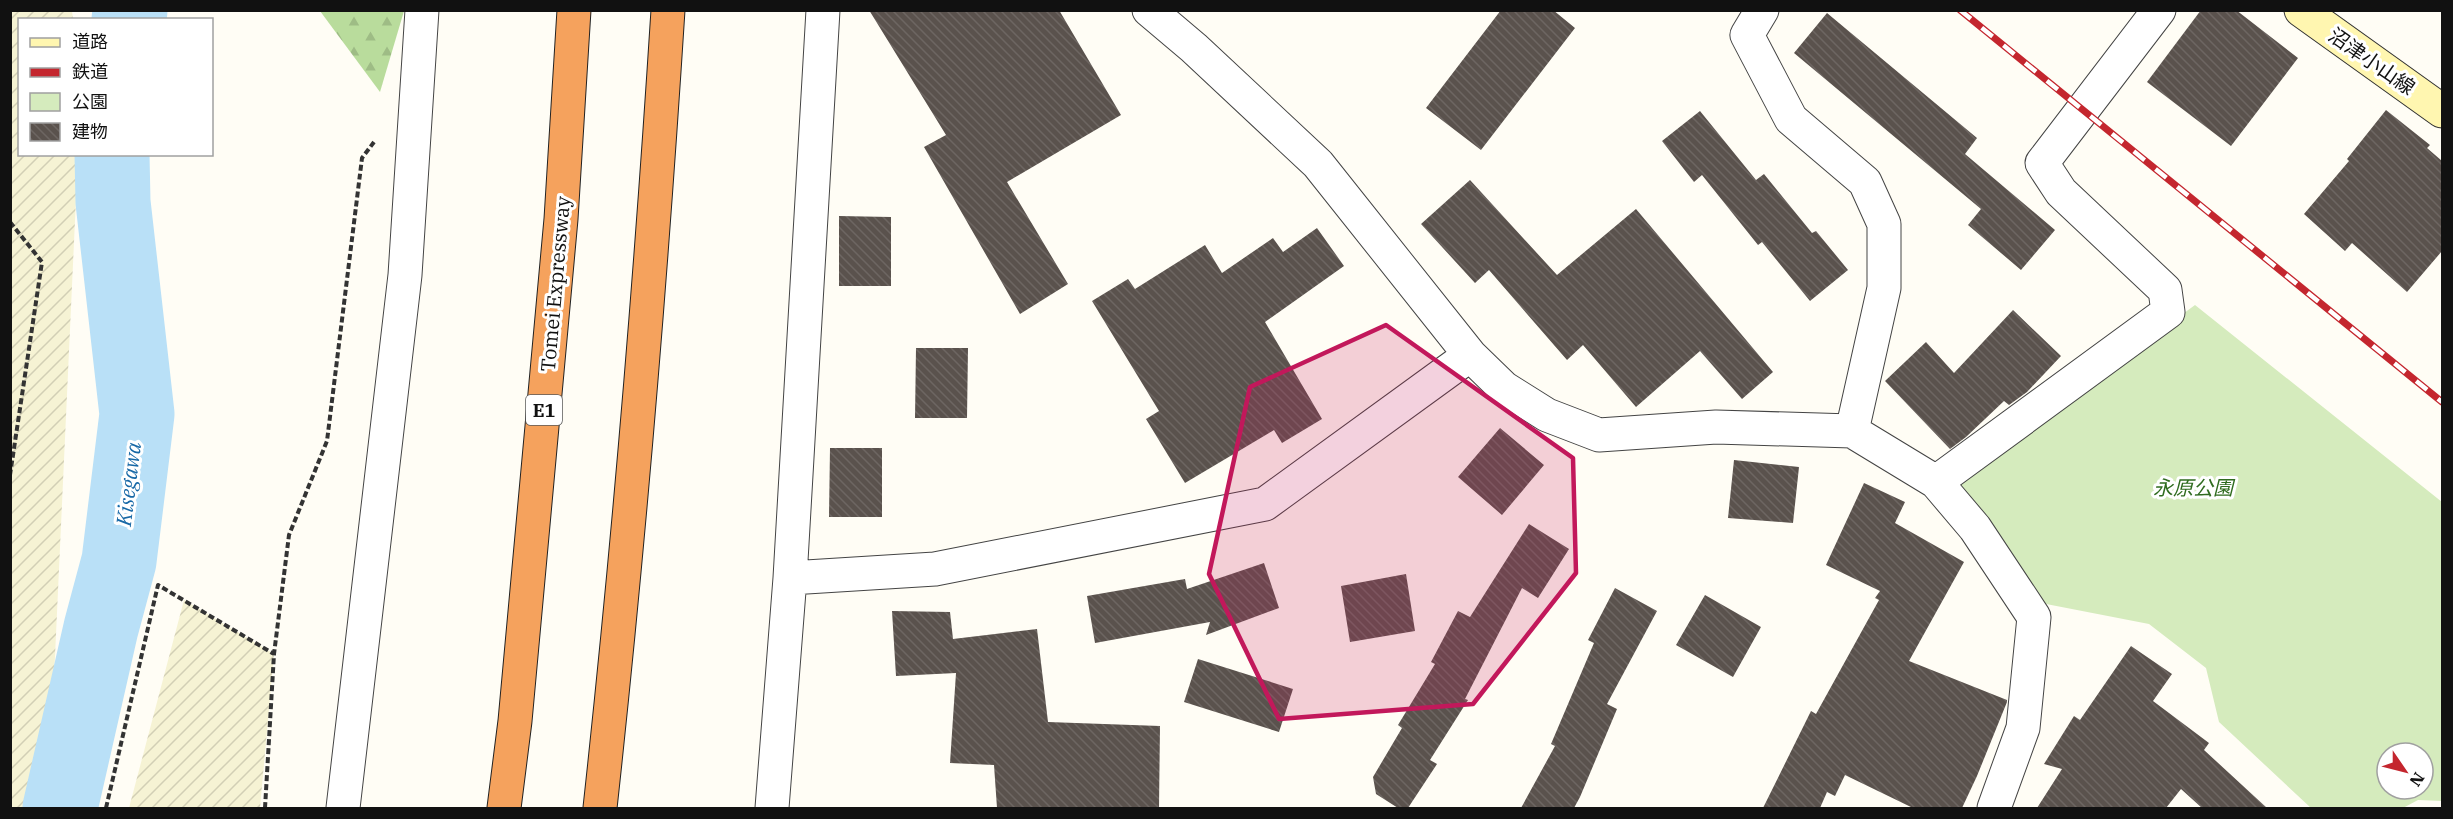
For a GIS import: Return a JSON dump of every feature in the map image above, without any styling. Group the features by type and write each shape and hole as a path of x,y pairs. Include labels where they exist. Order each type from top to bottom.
{"highway":[{"name":"Tomei Expressway","path":"504,808 515,721 561,219 574,10"},
{"path":"600,808 633,493 669,10"}],"main road":[{"name":"沼津小山線","path":"2301,10 2442,111"}],"street":[{"path":"343,808 405,275 422,10"},
{"path":"772,808 790,578 823,10"},
{"path":"1149,10 1194,48 1318,164 1470,355 1504,388 1547,415 1599,435 1716,427 1852,431 1936,482 1974,528 2034,617 2023,728 1994,808"},
{"path":"1762,10 1747,35 1791,119 1864,182 1884,224 1884,288 1852,431"},
{"path":"1936,482 2168,312 2165,290 2061,192 2042,163 2159,10"},
{"path":"790,578 935,569 1264,504 1470,355"}],"path":[{"path":"265,808 274,654 289,535 327,441 362,158 376,139"},
{"path":"10,222 42,262 10,475"},
{"path":"106,808 158,585 274,654"}],"highlighted area":[{"path":"1386,325 1573,458 1576,573 1473,704 1279,719 1209,574 1250,387"}],"shaded area":[{"path":"10,11 72,11 73,18 18,18 18,156 78,156 53,700 39,808 10,808"},
{"path":"184,600 274,654 260,808 129,808"}],"green space":[{"path":"320,11 404,11 380,92"},
{"name":"永原公園","path":"2195,305 2442,502 2442,801 2435,801 2435,741 2375,741 2375,801 2416,801 2403,808 2311,808 2219,722 2206,668 2149,624 2041,603 1949,486"}],"building":[{"path":"869,10 1059,10 1121,115 1007,182 1068,284 1020,314 924,147 946,135"},
{"path":"1501,10 1553,10 1575,28 1481,150 1426,108"},
{"path":"2201,10 2236,10 2298,58 2231,146 2147,82"},
{"path":"1827,13 1977,138 1965,154 2055,230 2021,270 1968,225 1981,209 1794,53"},
{"path":"2386,110 2430,145 2427,148 2442,161 2442,251 2407,292 2352,243 2345,251 2304,214 2349,161 2347,159"},
{"path":"1700,111 1756,180 1764,174 1812,233 1816,231 1848,270 1810,301 1762,242 1758,245 1702,175 1694,182 1662,141"},
{"path":"1470,180 1557,275 1636,209 1773,372 1742,399 1700,351 1636,407 1583,345 1567,360 1489,270 1475,283 1421,224"},
{"path":"839,216 891,217 891,286 839,286"},
{"path":"1317,228 1344,266 1265,322 1322,419 1282,443 1274,430 1185,483 1146,419 1159,411 1092,301 1128,279 1135,289 1205,245 1222,273 1273,238 1283,252"},
{"path":"2013,310 2061,356 2027,392 2009,405 2004,401 1950,449 1885,381 1926,342 1954,373"},
{"path":"916,348 968,348 967,418 915,418"},
{"path":"1500,428 1544,465 1502,515 1458,477"},
{"path":"830,448 882,448 882,517 829,517"},
{"path":"1734,460 1799,467 1793,523 1728,518"},
{"path":"1864,483 1905,502 1895,523 1964,562 1909,661 2007,700 2007,702 1962,808 1913,808 1845,775 1835,796 1827,792 1820,808 1763,808 1811,711 1816,714 1879,600 1875,598 1880,591 1826,565"},
{"path":"1529,524 1569,549 1538,598 1522,588 1465,699 1468,700 1430,760 1437,764 1408,808 1398,808 1376,794 1373,777 1402,728 1398,725 1435,664 1431,662 1458,611 1470,617"},
{"path":"1264,563 1279,608 1206,635 1210,622 1095,643 1087,596 1185,579 1187,589"},
{"path":"1406,574 1415,631 1350,642 1341,586"},
{"path":"1615,588 1657,611 1607,704 1617,709 1580,797 1574,808 1521,808 1555,746 1551,744 1594,643 1588,640"},
{"path":"1705,595 1761,627 1733,677 1676,645"},
{"path":"892,611 950,612 953,639 1037,629 1048,722 1160,726 1159,808 997,808 994,765 950,763 956,673 896,676"},
{"path":"2131,646 2172,674 2153,701 2209,743 2204,750 2267,808 2202,808 2181,789 2166,808 2037,808 2062,769 2044,764 2074,716 2080,720"},
{"path":"1198,659 1293,689 1279,732 1184,702"}],"waterway":[{"name":"Kisegawa","path":"129,18 130,10"},
{"name":"Kisegawa","path":"60,808 101,628 119,561 137,414 113,202 112,156"}],"railway":[{"path":"1960,10 2442,402"}]}
